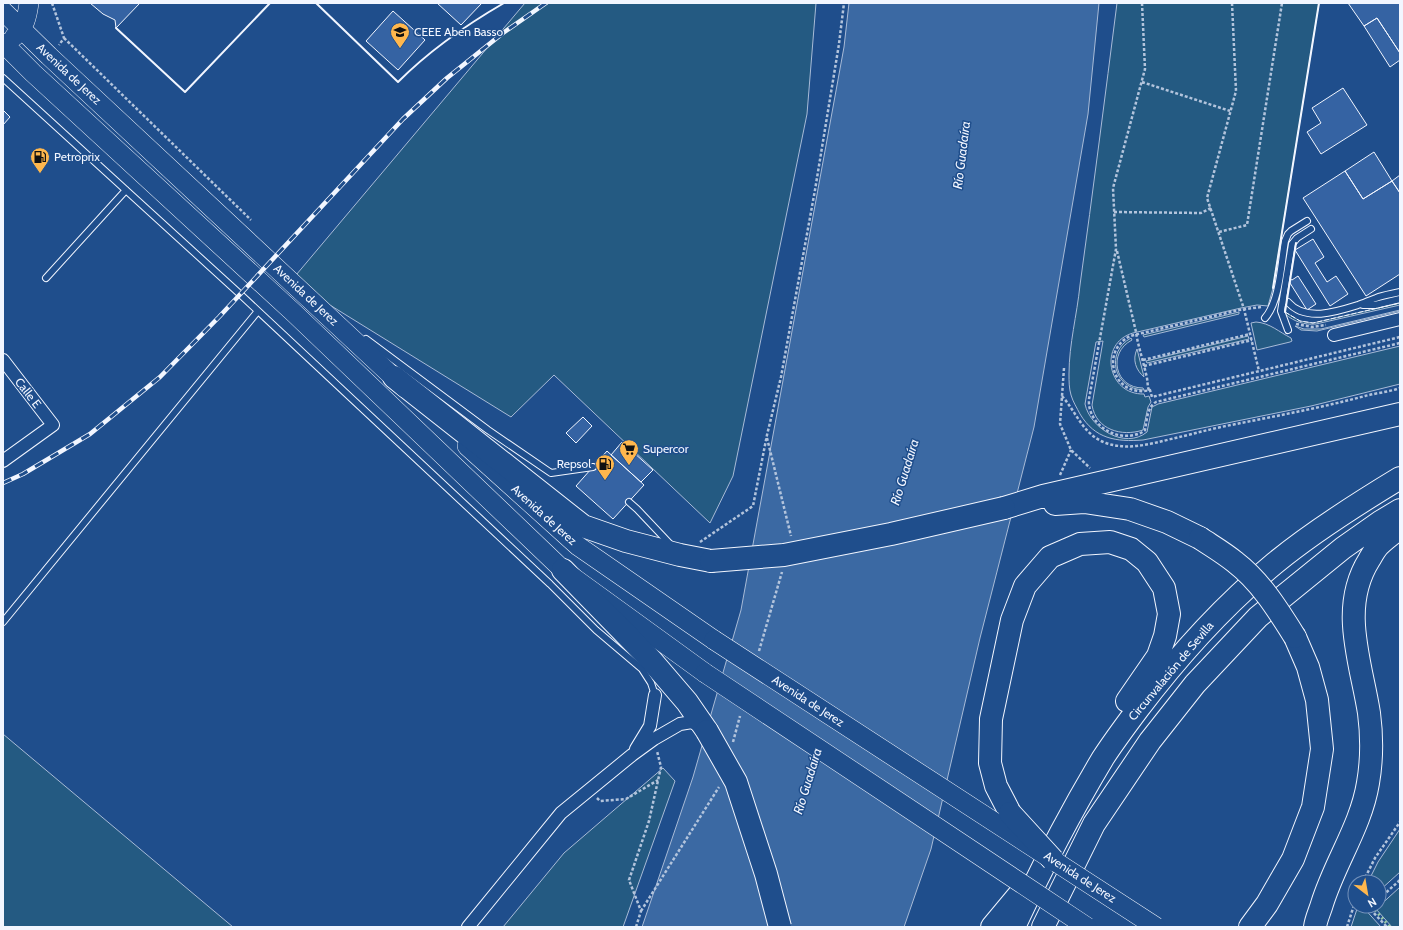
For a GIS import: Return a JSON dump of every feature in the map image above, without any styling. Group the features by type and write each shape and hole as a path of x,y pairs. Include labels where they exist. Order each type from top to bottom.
{"highway":[{"path":"394,377 583,526 626,541 680,555 711,561 784,555 891,534 1004,508 1043,496 1400,414"},
{"name":"Circunvalación de Sevilla","path":"1014,927 1104,758 1153,689 1192,643 1233,601 1275,564 1326,524 1400,478"},
{"path":"1004,508 1084,502 1130,509 1167,522 1200,538 1236,563 1261,588 1279,612 1294,637 1308,667 1317,700 1322,748 1314,807 1293,859 1268,904 1250,927"},
{"path":"1042,927 1094,824 1150,740 1195,684 1258,617 1342,548 1400,510"},
{"path":"1315,927 1326,892 1356,824 1365,798 1372,752 1369,714 1354,632 1353,611 1356,586 1379,545 1400,528"},
{"path":"992,927 1047,863 1010,813 996,786 990,763 991,719 1012,620 1026,586 1050,557 1080,544 1110,542 1130,549 1147,562 1164,588 1168,614 1166,636 1158,656 1114,719 1104,758"},
{"path":"563,570 651,660 687,702 707,731 736,782 766,874 780,927"},
{"path":"1058,927 1150,740"}],"main road":[{"path":"3,44 22,29 29,3"},
{"name":"Avenida de Jerez","path":"3,11 49,56 487,464 578,546 714,640 1047,863 1156,927"},
{"name":"Avenida de Jerez","path":"3,44 294,314 563,570 705,673 1087,927"}],"street":[{"path":"1334,335 1400,319"},
{"name":"Calle E","path":"3,360 53,425 3,461"},
{"path":"632,755 650,726 655,695"},
{"path":"468,927 561,813 588,790 654,739 680,724 692,722 707,731"}],"lane":[{"path":"3,78 258,311 544,579 596,630 642,669 658,679 687,702"},
{"path":"46,278 126,190"},
{"path":"1265,318 1271,310 1277,290 1285,240 1288,234 1307,221"},
{"path":"1288,330 1281,310 1292,244 1297,238 1311,229"},
{"path":"1359,305 1374,298 1400,292"},
{"path":"309,298 354,331"},
{"path":"1288,302 1292,307 1299,311 1308,314 1317,314 1359,305 1375,305 1400,299"},
{"path":"3,622 258,311"},
{"path":"360,335 488,430 551,473 593,468"},
{"path":"629,502 680,555"},
{"path":"642,669 651,683 655,695"}],"path":[{"path":"52,3 64,38 251,221"},
{"path":"680,555 753,506 767,435 781,377 815,190 839,44 844,3"},
{"path":"1142,3 1145,65 1142,82 1113,188 1116,249 1136,339 1143,360 1149,391 1150,390 1154,403"},
{"path":"1232,3 1236,91 1207,198 1244,309 1259,371"},
{"path":"1219,232 1247,225 1282,3"},
{"path":"59,44 64,38"},
{"path":"1142,82 1230,111"},
{"path":"1114,212 1201,213 1211,208"},
{"path":"1116,249 1089,399 1089,408 1095,420 1102,427 1112,433 1128,436 1144,431 1150,408 1154,403 1400,343"},
{"path":"1149,391 1139,392 1129,389 1121,382 1114,370 1114,355 1119,345 1126,339 1136,334 1244,309 1256,307 1266,308"},
{"path":"1143,360 1250,334"},
{"path":"1152,397 1400,337"},
{"path":"1144,366 1252,340"},
{"path":"1064,368 1060,424 1071,450"},
{"path":"1062,396 1089,434 1107,444 1131,446 1153,443 1208,430 1323,407 1400,388"},
{"path":"636,927 641,911 629,880 649,821 659,780 661,767 654,739"},
{"path":"588,790 600,801 626,799 659,780"},
{"path":"1367,874 1375,858 1400,822"},
{"path":"1387,892 1400,880"},
{"path":"1347,927 1351,914"},
{"path":"1375,914 1387,927"}],"shaded area":[{"path":"525,3 816,3 807,114 733,476 710,523 554,375 511,417 291,281"},
{"path":"1117,3 1319,3 1273,288 1268,306 1257,305 1241,308 1133,333 1122,339 1115,347 1111,357 1115,378 1122,386 1131,392 1144,394 1145,397 1149,396 1151,402 1148,407 1143,430 1135,432 1127,433 1111,430 1104,426 1094,414 1092,405 1103,341 1096,342 1085,404 1088,413 1101,428 1110,434 1129,439 1138,437 1147,432 1152,407 1158,404 1400,346 1400,384 1311,406 1143,440 1115,439 1099,434 1092,429 1080,414 1071,395 1069,363"},
{"path":"1400,303 1400,305 1316,324 1300,322 1285,314 1285,312 1300,321 1313,323"},
{"path":"1400,310 1317,331 1301,330 1295,326 1304,329 1321,329"},
{"path":"1239,312 1239,314 1144,337 1143,335"},
{"path":"1256,322 1266,324 1274,328 1291,338 1292,341 1257,350 1251,323"},
{"path":"1248,336 1249,339 1147,363 1146,361"},
{"path":"1131,338 1132,340 1124,346 1119,353 1117,361 1118,369 1126,382 1133,386 1143,388 1144,390 1133,388 1125,383 1119,377 1116,369 1118,352 1123,344"},
{"path":"1137,349 1144,377 1139,371 1135,361"},
{"path":"3,734 233,927 3,927"},
{"path":"663,768 675,781 623,927 503,927 564,853"},
{"path":"1400,829 1400,872 1387,884 1387,874 1372,874 1378,862"},
{"path":"1400,887 1400,927 1392,927 1380,914 1387,914 1387,899"},
{"path":"1355,914 1369,914 1381,927 1351,927"}],"water":[{"name":"Río Guadaíra","path":"849,3 1099,3 1088,114 1034,427 980,638 931,849 904,927 642,927 693,777 741,610 844,47"}],"building":[{"path":"90,3 140,3 116,28 115,20 103,14"},
{"path":"437,3 482,3 461,25"},
{"path":"1348,3 1400,3 1400,53 1377,18 1364,26"},
{"path":"393,11 425,40 398,70 366,41"},
{"path":"1377,18 1400,53 1400,60 1390,67 1364,26"},
{"path":"1343,88 1367,125 1321,154 1307,132 1321,123 1312,108"},
{"path":"3,110 10,117 3,125"},
{"path":"1374,152 1392,181 1363,199 1345,171"},
{"path":"1345,171 1363,199 1392,181 1400,193 1400,274 1366,296 1303,198"},
{"path":"1400,175 1400,193 1392,181"},
{"path":"1313,239 1324,257 1315,263 1327,282 1336,276 1348,294 1330,306 1295,250"},
{"path":"1298,276 1316,304 1307,310 1290,283 1290,279 1292,280"},
{"path":"583,417 592,426 576,443 566,433"},
{"path":"622,442 653,470 641,482 611,455"},
{"path":"607,451 644,485 613,519 576,486"}],"railway":[{"path":"3,483 23,474 90,434 160,377 219,317 403,119 447,78 503,33 546,3"}],"hedge":[{"path":"1379,914 1390,927"}],"fence":[{"path":"1285,312 1300,321 1313,323 1400,303"}],"wall":[{"path":"116,28 185,92 270,3"},
{"path":"316,3 398,82 448,39 504,3"},
{"path":"1273,288 1319,3"},
{"path":"1285,312 1296,243"}],"place":[{"name":"CEEE Aben Basso","path":"400,49"},
{"name":"Petroprix","path":"40,174"},
{"name":"Supercor","path":"629,466"},
{"name":"Repsol","path":"605,481"}]}
